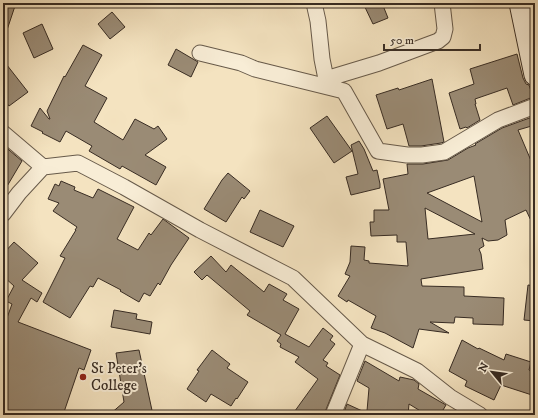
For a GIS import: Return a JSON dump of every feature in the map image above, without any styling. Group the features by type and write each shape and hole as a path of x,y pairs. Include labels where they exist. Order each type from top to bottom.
{"main road":[{"path":"520,3 535,75"}],"street":[{"path":"314,3 326,79 344,91 378,151 407,155 422,155 444,152 498,120 535,106"},
{"path":"326,79 379,63 438,41 443,37 445,29 442,3"},
{"path":"200,53 241,63 255,69 344,91"},
{"path":"3,133 43,167"},
{"path":"3,214 19,193 43,167 78,163 200,230 293,278 362,344 417,371 450,398 480,415"},
{"path":"333,415 362,344"}],"building":[{"path":"3,3 16,3 5,36 3,36"},
{"path":"363,3 382,3 388,18 373,24"},
{"path":"112,12 125,27 110,39 98,24"},
{"path":"42,24 53,49 34,58 23,33"},
{"path":"83,45 102,55 85,86 107,98 94,122 123,140 135,119 154,129 158,126 167,139 145,155 166,167 156,185 122,166 120,169 89,151 92,146 66,131 60,142 31,126 40,108 50,119 47,111 64,76 65,77"},
{"path":"176,49 198,62 191,77 168,65"},
{"path":"517,54 523,78 526,84 529,85 533,97 513,105 507,88 475,99 480,120 467,128 460,129 449,93 474,84 470,69"},
{"path":"3,60 28,92 9,106 3,98"},
{"path":"432,79 444,142 421,146 409,146 403,124 387,129 376,95 398,88 399,90"},
{"path":"327,116 352,151 334,163 310,128"},
{"path":"535,116 535,125 518,130 535,170 535,229 526,210 505,220 507,235 498,240 488,241 482,238 484,246 479,249 483,269 421,279 422,286 464,287 464,296 504,298 503,325 473,324 473,318 455,317 454,323 430,322 449,333 419,329 413,348 385,333 371,328 376,316 338,296 350,276 345,274 350,262 351,246 365,247 364,260 369,261 369,263 408,266 406,242 397,242 397,235 371,236 370,222 374,222 374,210 389,210 383,179 408,174 407,164 423,164 448,160 476,145 475,144 502,128","holes":["474,176 482,222 427,193","425,208 475,234 428,239"]},
{"path":"359,141 373,171 377,170 380,188 351,195 346,177 358,174 351,145"},
{"path":"3,145 22,161 3,193"},
{"path":"228,173 250,191 244,199 242,197 226,222 204,209"},
{"path":"61,181 75,187 74,190 93,198 98,189 134,207 117,239 138,250 149,233 151,235 163,219 189,238 160,285 158,283 150,296 144,293 139,302 120,291 121,290 98,278 93,287 90,286 70,318 43,302 65,258 60,256 77,227 53,211 59,203 48,199 55,184 59,186"},
{"path":"260,210 294,226 283,247 250,232"},
{"path":"14,242 38,263 22,280 42,293 37,302 31,298 18,322 91,350 84,370 79,368 63,415 3,415 3,329 12,304 6,301 14,286 3,276 3,254"},
{"path":"211,256 226,272 231,265 264,292 269,284 287,294 283,300 299,309 285,334 309,347 323,328 333,336 330,340 335,344 323,360 328,363 326,366 340,375 324,415 292,415 318,379 295,362 299,357 280,347 281,344 277,341 281,335 247,315 250,311 207,275 202,280 194,272"},
{"path":"528,285 535,286 535,321 524,320"},
{"path":"114,310 137,314 136,319 152,322 150,334 111,327"},
{"path":"462,340 478,349 479,348 504,360 506,354 531,362 529,370 535,373 535,396 501,385 494,400 465,386 467,381 449,371"},
{"path":"139,350 153,415 109,415 124,402 116,353"},
{"path":"212,350 230,364 227,368 248,382 231,406 211,394 206,402 187,389 199,371 197,370"},
{"path":"365,361 399,381 400,377 414,380 419,384 418,389 446,405 440,415 427,415 409,404 408,415 383,415 384,412 367,411 369,388 357,381"},
{"path":"347,404 371,415 343,415"}],"place":[{"name":"St Peter's College","path":"83,377"}]}
